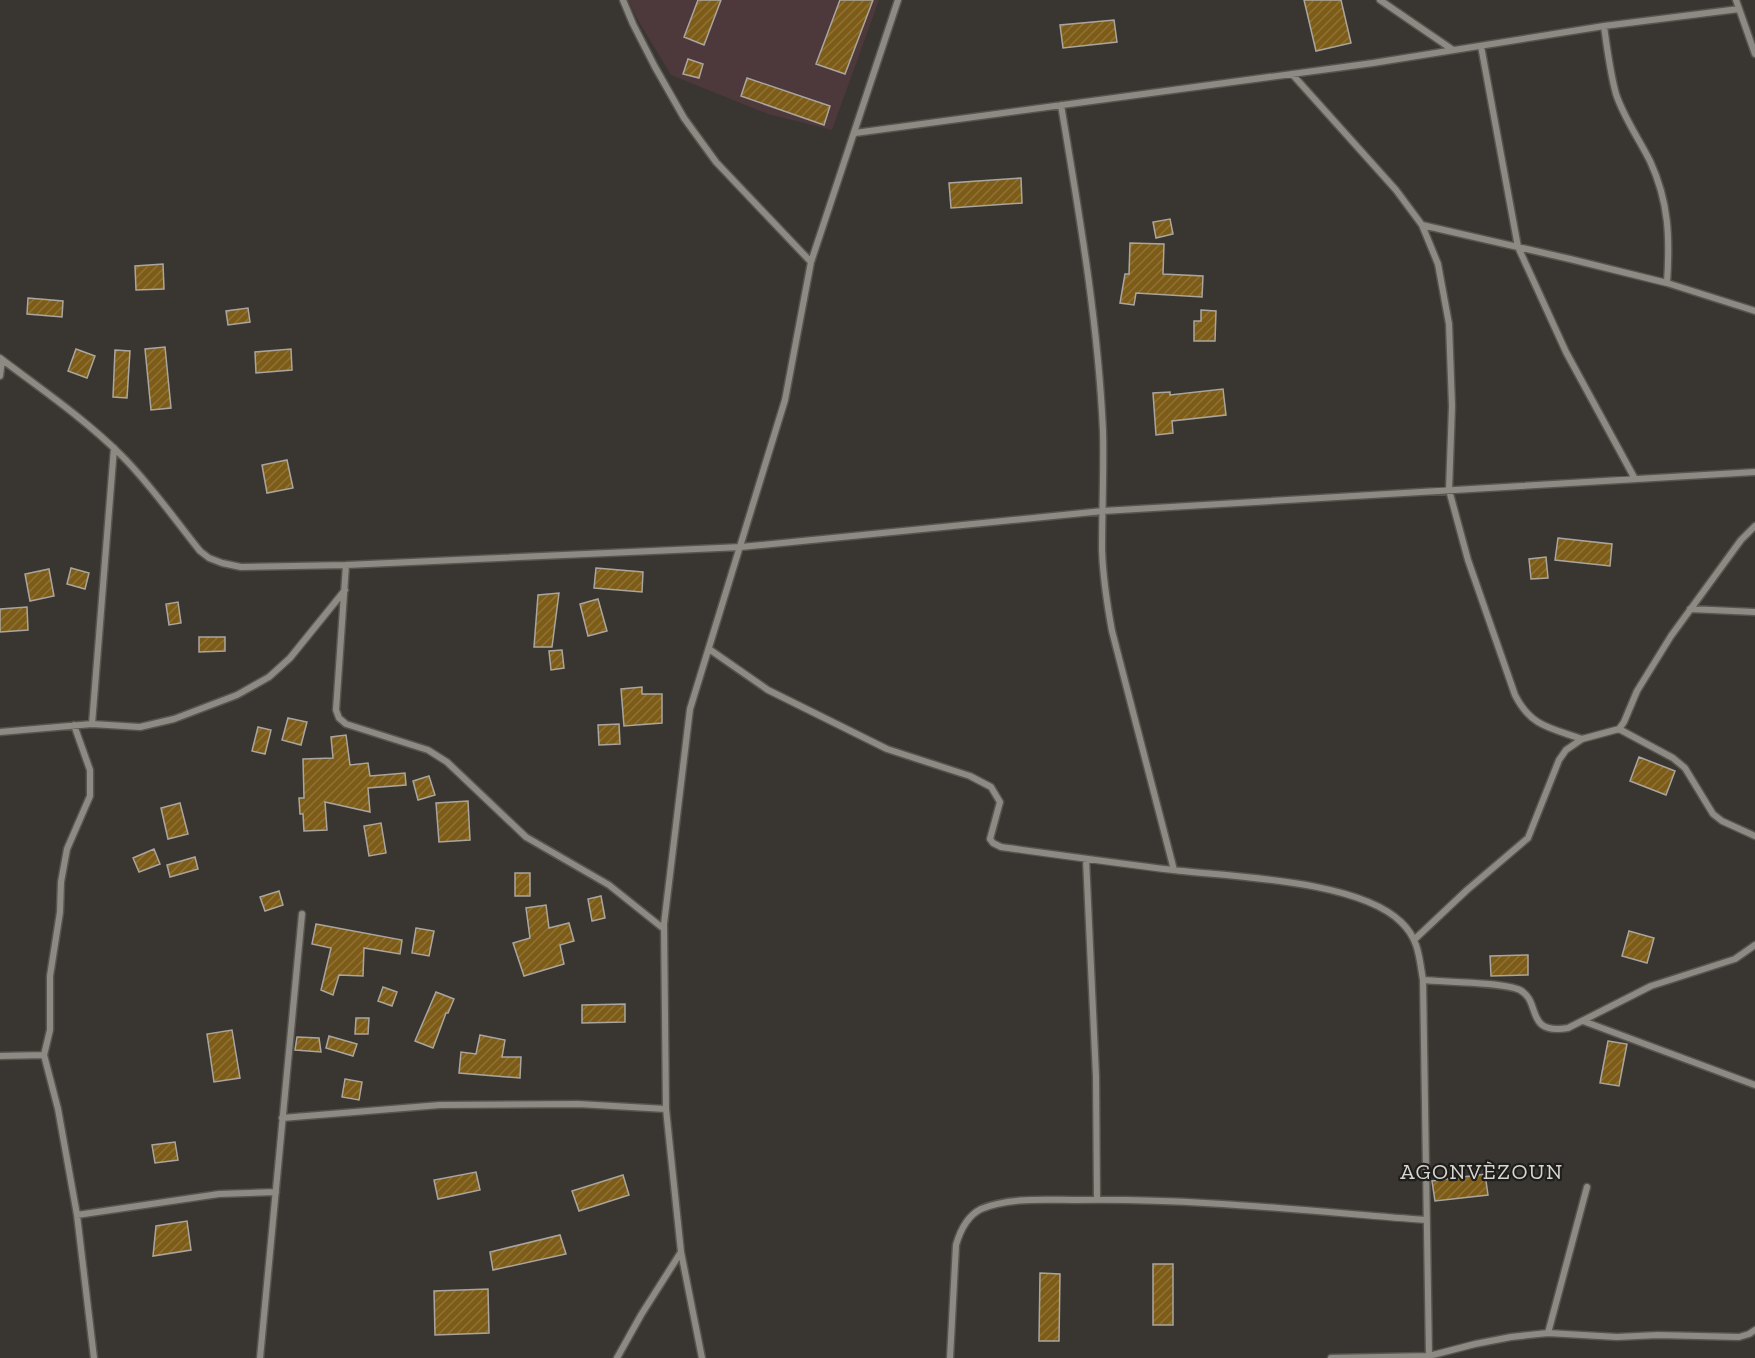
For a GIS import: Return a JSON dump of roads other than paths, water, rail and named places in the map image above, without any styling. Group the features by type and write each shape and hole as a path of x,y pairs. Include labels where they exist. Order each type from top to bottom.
{"street":[{"path":"623,0 655,67 684,118 716,162 811,262"},
{"path":"702,1358 681,1252 666,1110 664,929 690,709 785,400 811,262 898,0"},
{"path":"1380,0 1454,50"},
{"path":"1736,0 1752,40 1755,54"},
{"path":"855,133 1292,74 1604,26 1739,9"},
{"path":"1604,26 1617,96 1661,187 1670,247 1667,283"},
{"path":"1481,45 1518,247 1566,351 1635,479"},
{"path":"1292,74 1396,190 1422,225 1438,264 1449,324 1452,406 1449,490 1468,560 1515,695 1522,709 1530,718 1542,725 1582,739"},
{"path":"1061,105 1082,226 1097,350 1102,432 1102,550 1105,593 1112,632 1174,870"},
{"path":"1422,225 1667,283 1755,311"},
{"path":"1,359 95,430 114,448 200,551 209,558 241,567 346,565 741,547 1103,511 1755,472"},
{"path":"0,376 1,359"},
{"path":"92,724 114,448"},
{"path":"1619,729 1653,664 1690,609 1741,540 1755,526"},
{"path":"346,565 336,710 339,718 346,724 428,750 447,762 526,837 609,885 664,929"},
{"path":"0,732 92,724 140,727 174,718 237,695 269,677 290,658 345,590"},
{"path":"1690,609 1755,612"},
{"path":"709,649 768,690 887,749 970,776 991,787 1000,802 990,839 1001,847 1319,886 1362,899 1401,921 1415,939 1423,980 1425,1220 1429,1357"},
{"path":"74,725 90,770 90,796 67,849 61,882 60,912 50,976 50,1030 44,1055 58,1108 77,1215 94,1358"},
{"path":"1415,939 1467,890 1528,838 1559,760 1566,750 1582,739 1619,729 1673,758 1685,768 1713,814 1722,821 1755,836"},
{"path":"1086,859 1095,1076 1097,1199"},
{"path":"260,1358 302,914"},
{"path":"1423,980 1517,989 1529,999 1536,1019 1550,1028 1568,1028 1651,987 1734,959 1755,945"},
{"path":"1583,1021 1755,1085"},
{"path":"0,1056 44,1055"},
{"path":"282,1118 440,1105 578,1104 666,1110"},
{"path":"1548,1332 1587,1187"},
{"path":"77,1215 219,1194 276,1192"},
{"path":"950,1358 956,1245 961,1228 979,1210 1005,1203 1097,1199 1235,1203 1315,1212 1425,1220"},
{"path":"617,1358 681,1252"},
{"path":"1331,1358 1429,1357 1484,1342 1548,1332 1617,1337 1658,1335 1739,1337 1755,1330"}],"district":[{"name":"AGONVÈZOUN","path":"1482,1171"}]}
